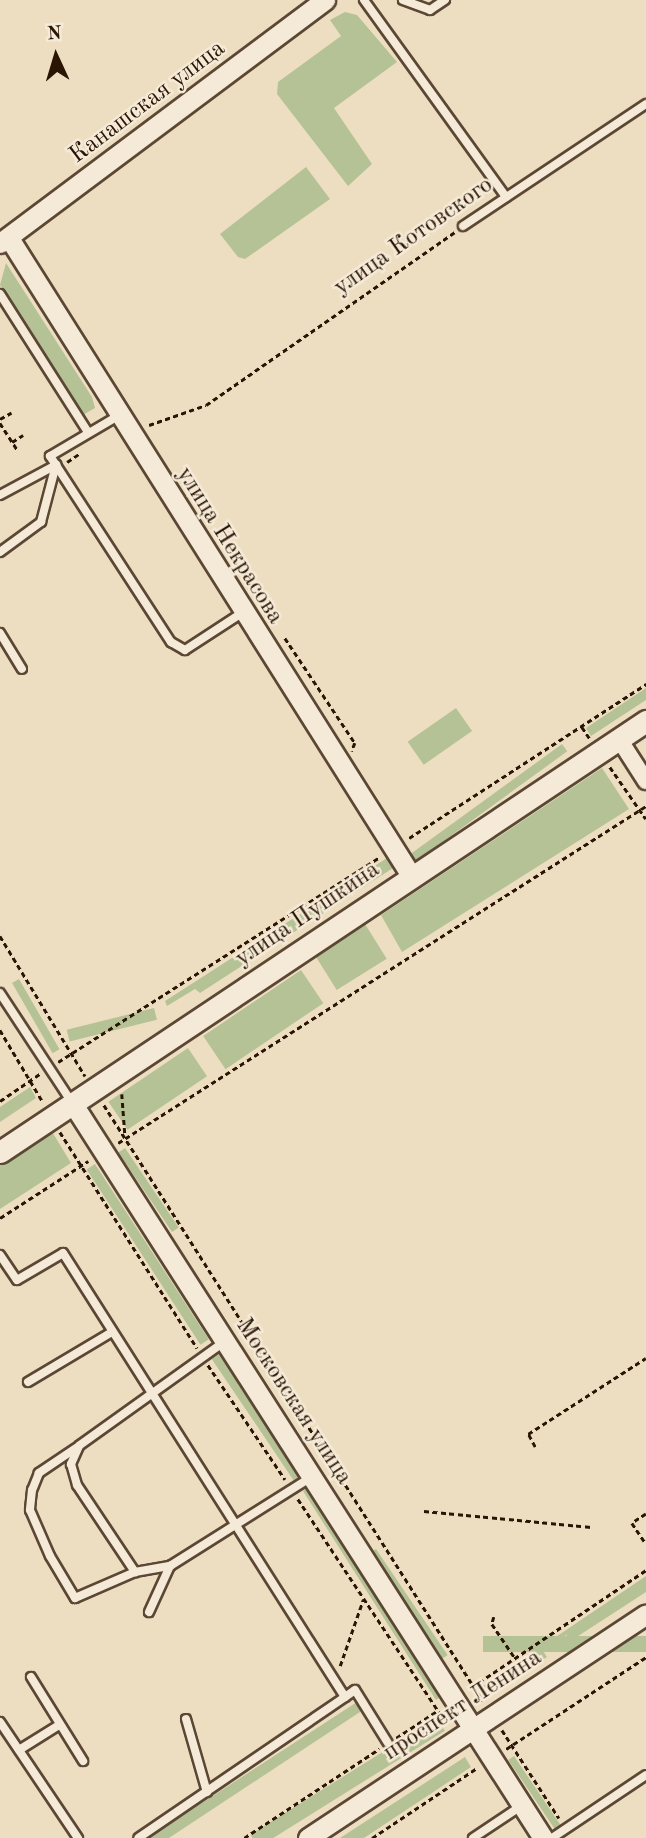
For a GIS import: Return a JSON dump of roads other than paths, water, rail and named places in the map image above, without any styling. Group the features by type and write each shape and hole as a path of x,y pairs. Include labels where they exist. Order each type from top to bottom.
{"main road":[{"name":"улица Пушкина","path":"0,1152 646,721"}],"street":[{"name":"Канашская улица","path":"4,241 325,0"},
{"name":"улица Некрасова","path":"4,241 412,877"},
{"path":"618,739 646,781"},
{"name":"Московская улица","path":"73,1104 223,1342 312,1476 471,1730 543,1838"},
{"name":"проспект Ленина","path":"308,1838 646,1614"}],"lane":[{"path":"364,0 506,197"},
{"path":"403,0 430,10 445,0"},
{"name":"улица Котовского","path":"463,226 646,104"},
{"path":"0,294 88,432"},
{"path":"122,423 88,432 50,456 172,642 185,650 242,613"},
{"path":"0,495 57,466"},
{"path":"0,552 41,522 57,466"},
{"path":"0,633 22,670"},
{"name":"Московская улица","path":"0,993 73,1104"},
{"path":"0,1255 17,1280 63,1253 345,1697"},
{"path":"28,1382 112,1332"},
{"path":"223,1342 149,1392 39,1473 32,1490 30,1510 50,1556 75,1598 135,1572 170,1566 312,1476"},
{"path":"79,1446 71,1464 77,1485 135,1572"},
{"path":"149,1612 170,1566"},
{"path":"31,1677 83,1761"},
{"path":"138,1838 355,1690 388,1743"},
{"path":"186,1718 207,1792"},
{"path":"0,1722 78,1838"},
{"path":"19,1750 59,1725"},
{"path":"552,1838 646,1775"},
{"path":"473,1838 521,1806"}]}
